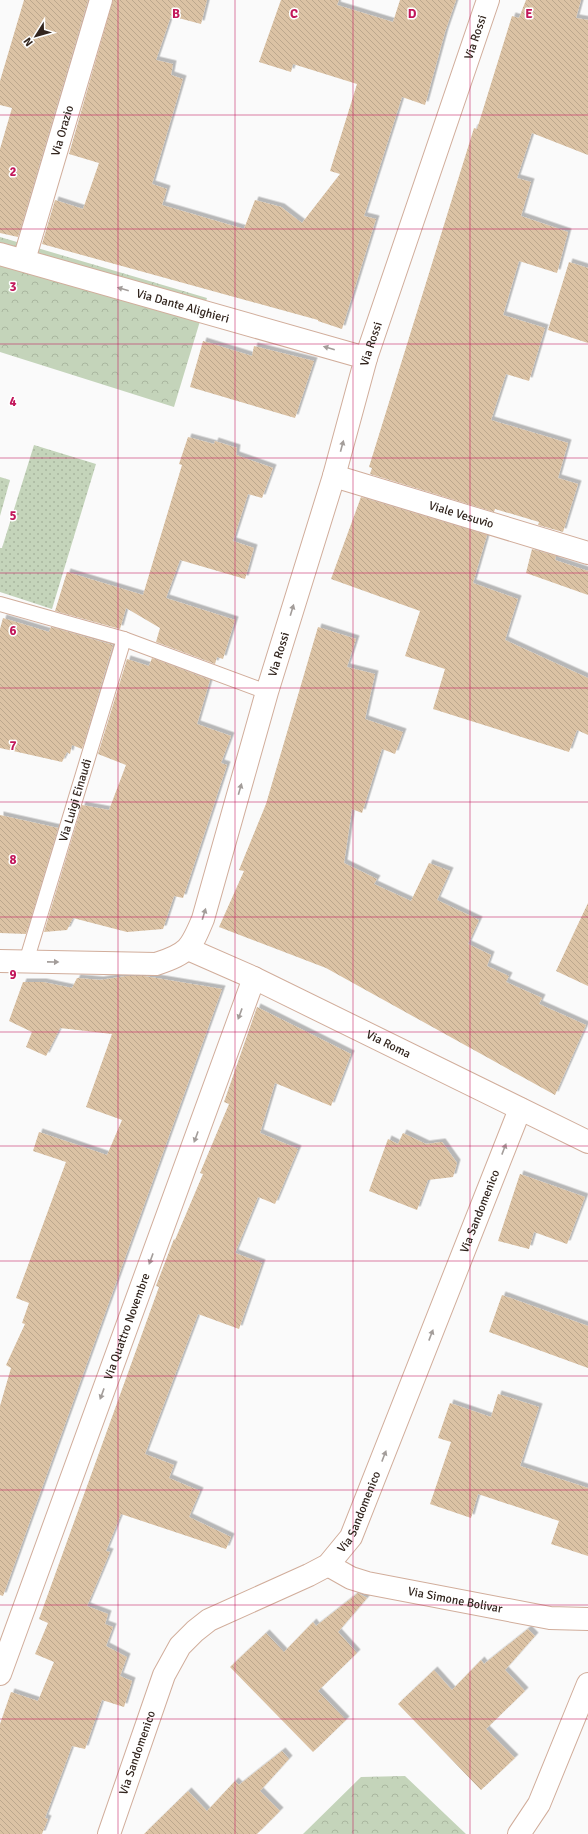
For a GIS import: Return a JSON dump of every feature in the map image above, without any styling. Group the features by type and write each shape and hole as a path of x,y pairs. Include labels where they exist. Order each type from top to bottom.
{"street":[{"name":"Via Orazio","path":"24,260 101,0"},
{"name":"Via Rossi","path":"188,949 203,919 267,692 334,476 366,358 488,0"},
{"name":"Via Dante Alighieri","path":"0,254 366,358"},
{"name":"Viale Vesuvio","path":"334,476 588,553"},
{"path":"0,961 156,964 174,959 188,949"},
{"name":"Via Roma","path":"188,949 254,978 588,1142"},
{"name":"Via Quattro Novembre","path":"0,1674 254,978"},
{"name":"Via Sandomenico","path":"116,1830 164,1675 180,1646 209,1620 309,1575 328,1564 351,1537 520,1109"},
{"name":"Via Simone Bolivar","path":"328,1564 351,1578 367,1583 550,1618 588,1619"},
{"path":"519,1834 539,1804 588,1684"}],"lane":[{"name":"Via Rossi","path":"0,604 124,638 267,692"},
{"name":"Via Luigi Einaudi","path":"26,962 124,638"}],"green space":[{"path":"0,237 207,298 174,407 0,352"},
{"path":"34,445 96,464 52,609 0,592 0,548 2,548"},
{"path":"0,477 10,480 0,516"},
{"path":"405,1776 466,1834 303,1834 361,1777"}],"building":[{"path":"24,0 88,0 18,237 0,233 0,149 12,108 0,105 0,81"},
{"path":"113,0 207,0 201,24 171,16 156,60 173,64 171,75 183,79 152,184 167,189 162,205 244,229 255,200 281,207 302,223 340,174 330,171 357,84 293,64 291,72 259,62 281,0 339,0 337,5 393,22 400,0 456,0 445,32 425,105 402,97 364,216 376,219 342,329 318,320 42,244 55,200 83,209 99,163 69,154"},
{"path":"526,0 581,0 576,18 588,20 588,155 532,133 517,178 531,182 521,216 568,232 557,273 519,261 503,315 545,328 529,381 506,374 491,420 568,443 558,478 578,484 563,532 538,525 539,522 495,509 494,512 370,474 372,468 369,467 474,128 477,129 512,16 519,18"},
{"path":"569,262 588,268 588,343 548,330"},
{"path":"203,341 252,356 254,346 314,361 295,418 190,387"},
{"path":"188,437 214,444 215,441 237,448 236,455 273,468 262,498 248,494 233,541 254,548 245,579 180,560 166,598 235,620 223,659 217,657 215,664 156,642 160,628 126,608 120,629 55,611 67,572 143,595 182,465 179,464"},
{"path":"361,497 487,535 473,583 518,599 505,640 588,678 588,735 577,730 569,752 433,709 445,669 405,656 420,611 331,579"},
{"path":"532,549 556,556 555,560 588,571 588,595 526,573"},
{"path":"3,618 49,632 51,627 113,645 82,749 72,745 70,754 67,752 62,762 0,748 0,629"},
{"path":"318,627 356,639 347,667 375,674 365,719 403,732 395,754 382,749 362,813 352,809 344,863 377,879 374,884 411,901 429,863 450,871 437,900 479,920 468,944 491,955 487,966 509,976 506,982 542,998 539,1004 586,1025 555,1095 326,968 219,927 244,871 239,870 266,804"},
{"path":"152,658 210,680 197,724 231,736 221,763 227,765 183,898 174,896 163,929 127,932 73,918 67,930 44,932 82,805 109,810 126,765 98,754 127,659 149,666"},
{"path":"0,815 58,828 26,934 0,933"},
{"path":"588,903 588,986 556,971"},
{"path":"127,976 144,976 222,989 3,1596 0,1595 0,1406 11,1368 6,1365 25,1324 22,1323 29,1303 16,1298 66,1162 33,1151 39,1132 107,1155 122,1120 86,1107 112,1034 60,1028 46,1056 26,1047 32,1032 9,1021 23,982 43,982 72,988 77,978 100,980"},
{"path":"257,1007 351,1054 331,1106 275,1083 260,1133 298,1149 275,1204 258,1197 235,1253 262,1263 239,1329 198,1314 145,1454 174,1465 169,1478 200,1491 189,1517 231,1537 226,1549 121,1514 106,1551 110,1552 87,1606 108,1614 105,1624 113,1627 106,1646 127,1657 120,1676 132,1681 124,1707 102,1700 85,1749 72,1746 45,1818 48,1819 42,1834 0,1834 0,1724 11,1692 38,1701 54,1662 35,1654 48,1623 39,1619 159,1287 156,1286 174,1239 175,1240 203,1174 200,1173 229,1104 224,1102"},
{"path":"403,1133 426,1144 442,1142 457,1163 453,1177 428,1180 417,1210 369,1191 388,1139 398,1144"},
{"path":"520,1174 585,1197 567,1244 534,1232 529,1249 498,1241"},
{"path":"502,1295 588,1326 588,1368 489,1332"},
{"path":"498,1394 539,1407 520,1466 588,1488 588,1556 551,1544 559,1521 478,1494 471,1518 430,1504 451,1442 438,1438 450,1403 491,1417"},
{"path":"358,1593 367,1598 338,1632 357,1653 318,1691 346,1720 313,1752 230,1667 266,1633 284,1652 313,1622 316,1626"},
{"path":"528,1629 535,1636 505,1670 525,1691 486,1729 515,1758 481,1790 398,1704 434,1670 452,1690 481,1660 484,1664"},
{"path":"282,1751 289,1759 260,1791 280,1811 257,1834 144,1834 188,1791 207,1811 235,1781 239,1785"}]}
